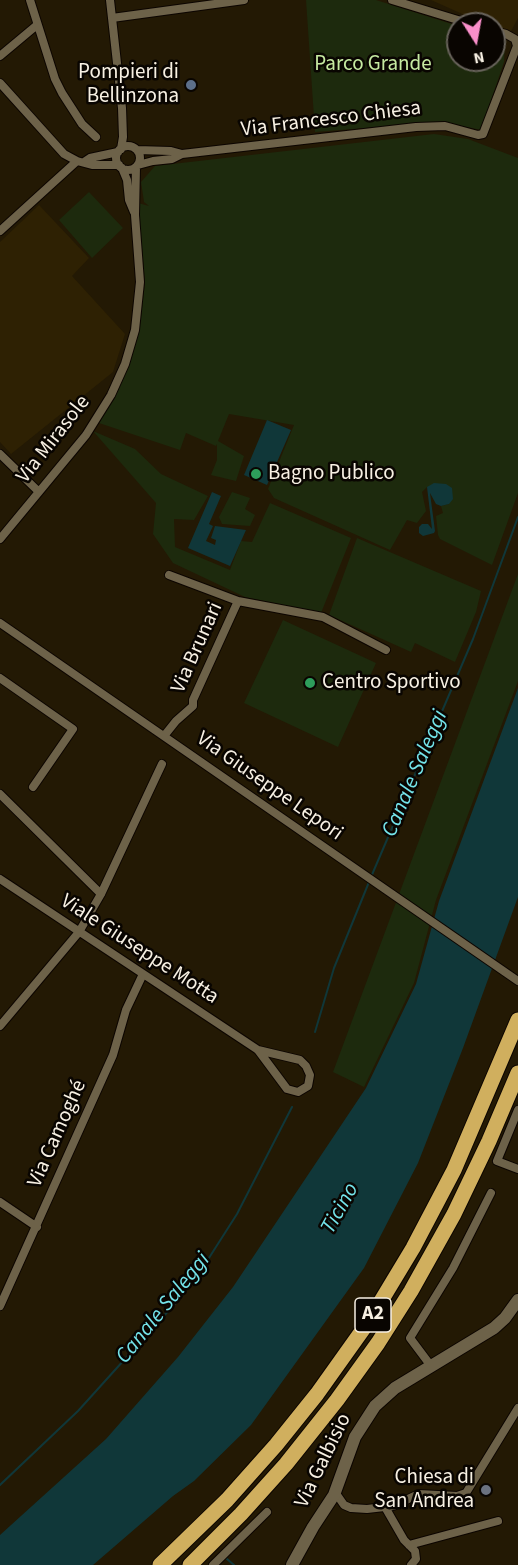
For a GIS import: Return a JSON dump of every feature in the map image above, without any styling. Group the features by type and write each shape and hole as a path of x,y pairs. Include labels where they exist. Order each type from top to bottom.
{"highway":[{"name":"A2","path":"160,1565 214,1513 276,1445 317,1394 369,1321 413,1248 454,1170 518,1020"},
{"name":"A2","path":"190,1565 241,1514 286,1464 337,1400 382,1336 411,1291 454,1214 518,1073"}],"street":[{"path":"30,0 62,93 82,124 96,136"},
{"path":"110,0 122,108 123,137 116,159 121,166"},
{"path":"112,18 213,2 244,0"},
{"path":"392,0 446,16"},
{"path":"0,56 37,25"},
{"name":"Via Francesco Chiesa","path":"137,166 172,159 182,154 434,126 483,134 516,46 515,39 506,34"},
{"path":"0,83 64,154 92,165 121,166 129,170 137,166 140,156 135,148 122,108"},
{"path":"0,231 80,162 127,146 135,148"},
{"name":"Via Francesco Chiesa","path":"135,148 182,154"},
{"name":"Via Mirasole","path":"121,166 127,180 129,200 135,215"},
{"name":"Via Mirasole","path":"0,539 86,435 111,395 124,363 135,330 139,298 140,255 135,215 137,166"},
{"path":"0,454 38,491"},
{"name":"Via Brunari","path":"164,736 193,706 193,700 238,601 169,575"},
{"path":"238,601 323,617 386,650"},
{"name":"Via Giuseppe Lepori","path":"0,623 518,981"},
{"path":"0,678 73,729 33,787"},
{"path":"0,1026 79,932 100,894 162,764"},
{"path":"0,794 100,894"},
{"name":"Viale Giuseppe Motta","path":"0,879 258,1050 287,1089 298,1092 308,1086 309,1075 306,1066 300,1060 258,1050"},
{"name":"Via Camoghé","path":"0,1306 113,1055 126,1010 143,974"},
{"path":"518,1110 497,1161 518,1169"},
{"path":"430,1366 410,1338 453,1268 491,1193"},
{"path":"0,1202 37,1227"},
{"name":"Via Galbisio","path":"292,1565 335,1492 355,1437 369,1413 387,1394 494,1328 505,1318 518,1300"},
{"path":"335,1492 344,1504 351,1508 368,1509 393,1506 419,1494 457,1496 466,1493 518,1408"},
{"path":"385,1507 417,1556 411,1565"},
{"path":"213,1565 267,1512"},
{"path":"410,1545 498,1521"}],"shaded area":[{"path":"431,0 518,0 518,18 509,35 506,34 506,12 458,12"},
{"path":"39,205 89,258 72,276 125,334 113,372 11,454 0,442 0,242"}],"green space":[{"name":"Parco Grande","path":"306,0 376,0 446,22 446,72 501,72 481,130 442,122 315,132"},
{"path":"434,134 468,139 518,158 518,493 492,565 440,539 436,516 443,513 441,506 449,504 427,487 422,492 426,511 417,523 407,520 390,550 274,498 268,489 294,425 229,414 218,441 244,456 236,481 211,475 217,460 217,444 216,446 186,433 180,450 99,423 124,375 140,324 145,283 138,203 149,206 144,202 141,182 155,166"},
{"path":"89,192 123,228 92,258 59,220"},
{"path":"93,431 135,449 161,474 208,496 194,520 174,519 175,547 230,570 241,541 252,542 270,503 351,538 321,613 245,597 173,563 153,534 156,503"},
{"path":"232,492 250,498 245,509 255,515 250,526 222,524 219,517"},
{"path":"357,538 481,591 476,612 455,662 415,643 411,652 329,615"},
{"path":"518,574 518,681 436,900 414,983 364,1087 333,1072"},
{"name":"Centro Sportivo","path":"283,620 376,663 338,747 244,703"}],"water":[{"path":"267,420 291,430 267,485 244,475"},
{"path":"434,483 446,484 452,488 453,499 449,504 441,506 436,504 430,493 435,531 423,536 419,533 419,527 422,524 428,524 432,529 427,487"},
{"path":"212,492 221,496 209,524 213,526 206,541 215,545 216,540 211,538 215,526 246,530 230,566 188,548"},
{"name":"Ticino","path":"518,688 518,897 418,1163 364,1268 251,1425 194,1481 173,1496 93,1565 0,1565 0,1535 106,1439 178,1357 233,1287 366,1088 416,984 439,901"}],"waterway":[{"name":"Canale Saleggi","path":"371,877 473,639 518,517"},
{"name":"Canale Saleggi","path":"315,1032 334,968 369,882"},
{"name":"Canale Saleggi","path":"0,1485 78,1411 180,1298 237,1214 292,1107"},
{"path":"227,1559 234,1565"}],"place":[{"name":"Pompieri di Bellinzona","path":"191,85"},
{"name":"Bagno Publico","path":"256,474"},
{"name":"Centro Sportivo","path":"310,683"},
{"name":"Chiesa di San Andrea","path":"486,1490"}]}
